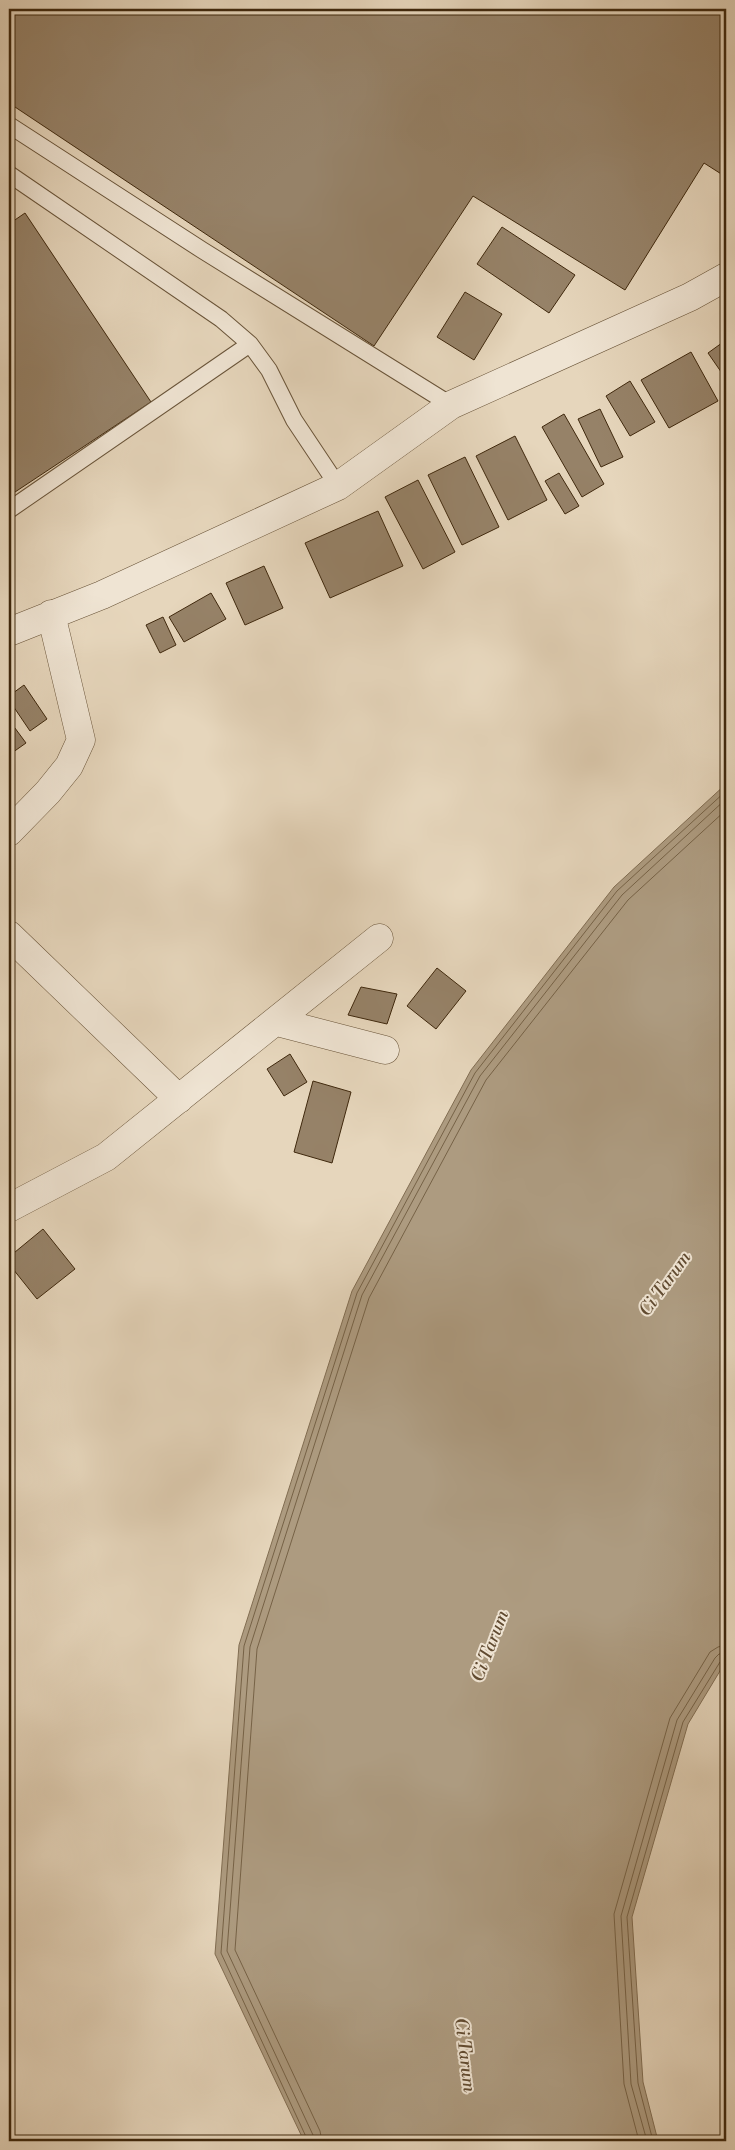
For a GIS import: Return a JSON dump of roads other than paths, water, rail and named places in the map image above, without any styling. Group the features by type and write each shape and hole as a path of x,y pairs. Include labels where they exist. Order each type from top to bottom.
{"street":[{"path":"9,632 50,614 102,595 338,486 451,405 690,297 726,277"},
{"path":"9,832 48,792 69,766 81,740 50,614"},
{"path":"9,935 179,1099"},
{"path":"9,1208 106,1158 379,938"},
{"path":"277,1022 385,1050"}],"lane":[{"path":"9,125 202,250 451,405"},
{"path":"9,174 221,318 250,344 269,370 294,420 338,486"},
{"path":"9,510 250,344"}],"water":[{"name":"Ci Tarum","path":"726,784 726,1661 688,1724 632,1917 643,2082 658,2141 304,2141 215,1954 239,1645 352,1291 471,1070 614,887"}]}
